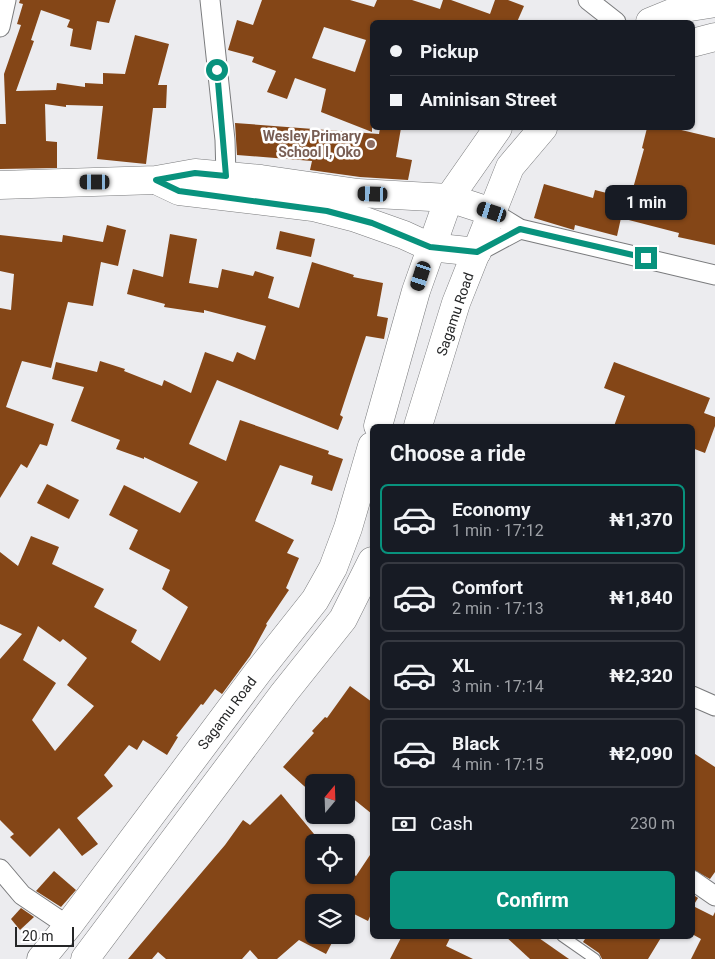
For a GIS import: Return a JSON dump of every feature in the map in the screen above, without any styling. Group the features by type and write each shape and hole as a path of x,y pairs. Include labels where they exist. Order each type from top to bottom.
{"main road":[{"path":"654,20 684,4 715,3"},
{"path":"695,42 715,37"},
{"path":"379,424 430,247 449,198 497,130"},
{"name":"Sagamu Road","path":"419,424 456,303 510,167 541,130"},
{"path":"0,185 156,180 195,173 358,193 449,198 492,212"},
{"path":"156,180 179,191 313,207 404,235 430,247 477,252"},
{"name":"Sagamu Road","path":"41,959 68,926 258,672 315,600 333,568 342,544 370,453"},
{"path":"85,959 284,693 343,619 370,564"}],"street":[{"path":"0,27 6,0"},
{"path":"210,0 226,176"},
{"path":"588,0 613,20"},
{"path":"492,212 520,229 715,275"},
{"path":"477,252 520,229"},
{"path":"695,697 715,706"},
{"path":"0,869 22,896 68,926"},
{"path":"695,882 715,896"}],"lane":[{"path":"566,939 595,959"}],"building":[{"path":"20,0 116,0 109,23 97,21 91,50 70,46 73,29 67,27 70,20 41,10 31,40 34,41 16,91 56,90 57,83 85,87 85,83 103,84 103,73 125,74 135,35 169,44 158,85 167,85 166,108 153,108 146,164 97,159 103,106 66,105 66,107 45,104 46,141 57,142 57,168 0,169 0,124 6,124 4,74 21,25 17,24 23,4 19,3"},
{"path":"262,0 350,0 374,7 377,0 412,0 440,9 443,0 451,0 490,14 495,0 508,0 524,6 518,20 370,20 370,130 372,132 321,112 326,89 295,78 287,99 267,92 276,71 252,62 254,57 228,50 237,20 253,25","holes":["324,27 366,40 355,72 312,58"]},
{"path":"235,123 379,134 380,130 401,130 396,157 412,160 408,180 360,177 310,170 312,161 237,155"},
{"path":"646,130 681,130 715,138 715,245 678,237 679,233 621,218 617,236 575,225 574,230 534,218 544,184 593,198 595,190 630,199 644,149 642,148"},
{"path":"107,225 126,230 118,266 101,262 93,306 68,302 51,368 22,361 6,407 54,424 47,446 40,444 27,468 21,464 0,498 0,308 11,310 14,274 0,271 0,235 62,242 63,235 103,242"},
{"path":"280,231 315,239 311,257 276,249"},
{"path":"170,234 197,239 189,283 218,288 222,269 253,276 255,271 274,277 268,298 299,308 312,262 354,275 353,277 383,283 377,316 388,318 384,339 366,336 340,415 343,417 338,430 217,380 189,444 226,461 240,420 329,451 328,454 343,459 332,491 311,484 313,476 280,465 255,521 294,540 287,553 299,558 286,588 289,590 266,624 250,656 222,694 215,689 203,705 201,704 176,736 178,737 167,755 143,740 137,750 129,745 104,775 113,786 77,818 98,844 82,856 59,828 30,857 10,837 14,834 0,820 0,659 22,634 0,624 0,552 18,566 31,536 59,547 52,564 104,589 94,607 137,630 131,642 160,661 188,607 162,589 170,570 129,549 138,530 109,515 124,485 180,513 198,482 144,457 144,459 116,449 120,440 71,421 84,387 52,379 56,362 97,372 100,361 125,369 124,371 162,386 164,380 191,393 205,352 233,362 237,352 255,360 266,326 204,310 204,313 164,307 165,304 127,294 133,269 163,277","holes":["38,626 60,642 63,639 87,658 67,685 94,706 55,751 32,720 56,683 23,660"]},
{"path":"614,362 710,398 704,413 715,417 715,426 705,453 695,449 695,424 615,424 625,396 604,388"},
{"path":"47,484 79,500 69,519 37,503"},
{"path":"350,686 370,701 370,812 355,800 355,774 305,774 305,787 283,767 314,733 312,731 325,717 327,718"},
{"path":"695,754 715,767 715,872 710,879 695,871"},
{"path":"281,794 314,834 305,834 305,884 355,884 355,875 370,855 370,916 368,921 355,914 355,894 305,894 305,943 299,940 277,959 258,959 250,950 242,959 166,959 158,952 152,959 128,959 225,845 243,820 250,825"},
{"path":"54,871 76,890 61,907 36,891"},
{"path":"695,907 713,916 715,912 715,959 691,959 701,939 695,936"},
{"path":"21,908 34,917 20,930 11,919"},
{"path":"400,939 450,939 446,946 473,959 390,959"},
{"path":"508,939 540,939 569,959 530,959"},
{"path":"585,939 660,939 648,959 602,959 599,953 583,942"},
{"path":"307,944 331,944 326,954"}],"place":[{"name":"Wesley Primary School I, Oko","path":"371,144"}],"route":[{"path":"217,70 226,176 195,173 156,180 179,191 313,207 356,218 404,235 430,247 477,252 520,229 646,258"}]}
